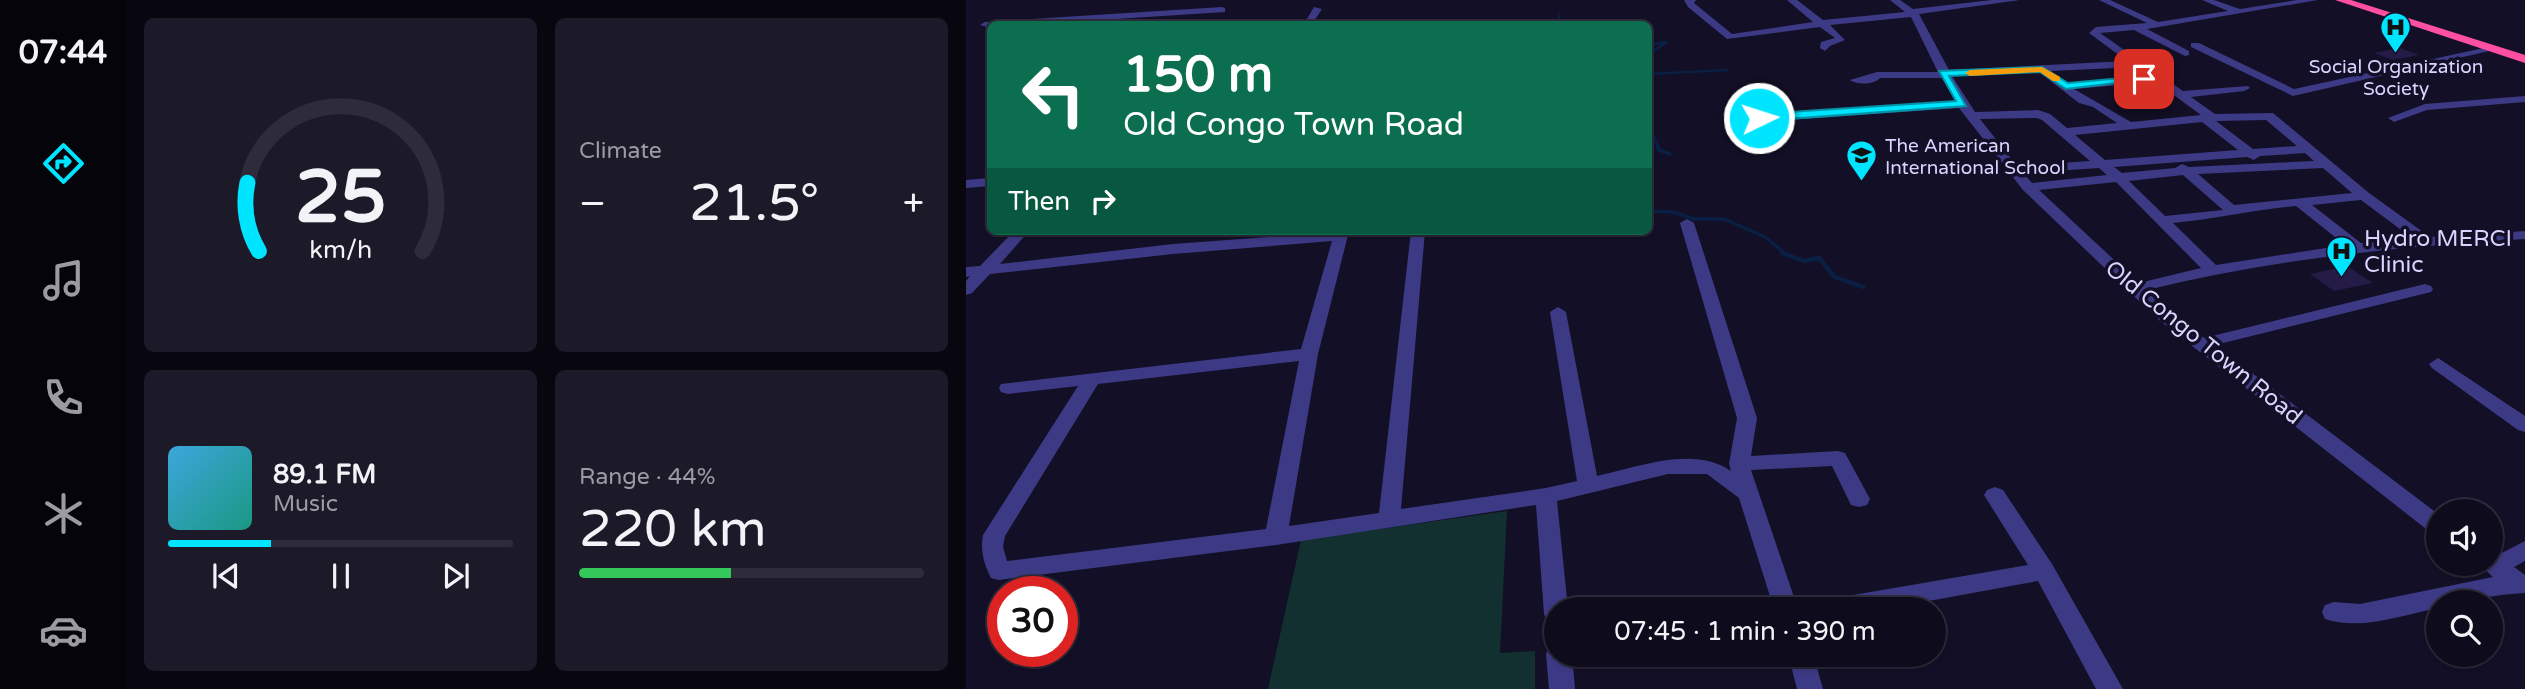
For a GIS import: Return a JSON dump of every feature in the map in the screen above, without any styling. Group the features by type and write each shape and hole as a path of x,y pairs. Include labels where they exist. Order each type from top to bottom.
{"highway":[{"path":"2340,0 2525,59"}],"street":[{"path":"1211,21 1230,0"},
{"path":"1689,0 1730,37 2016,0"},
{"path":"1791,0 1823,23 1840,40 1825,44 1825,48"},
{"name":"Old Congo Town Road","path":"1894,0 1912,13 1962,104 2028,187 2199,344 2426,517"},
{"path":"2103,0 2160,25"},
{"path":"2206,0 2241,13"},
{"path":"2267,166 2179,95 2094,33 2105,28 2160,25 2314,0"},
{"path":"1310,21 1317,9"},
{"path":"1048,21 1222,10"},
{"path":"2134,26 2185,53"},
{"path":"2195,45 2293,93 2493,49"},
{"path":"1855,80 1874,79 1877,75 2137,64"},
{"path":"2042,69 2083,101 2097,105 2130,127"},
{"path":"2066,86 2154,79"},
{"path":"2179,95 2244,88"},
{"path":"2394,118 2425,107 2525,99"},
{"path":"1740,102 1744,115 1759,118 1962,104"},
{"path":"1974,117 2043,115 2119,177 2210,268"},
{"path":"2063,132 2208,118 2269,116 2364,196 2426,241"},
{"path":"2013,170 2307,149"},
{"path":"2168,158 2234,212"},
{"path":"2028,187 2185,171 2324,164"},
{"path":"966,184 987,182"},
{"path":"2164,220 2234,212 2241,206 2364,196"},
{"path":"2298,201 2357,246"},
{"path":"1687,223 1747,418 1739,464 1782,597"},
{"path":"966,290 988,270 1019,235"},
{"path":"1173,249 1181,235"},
{"path":"966,272 1321,235"},
{"path":"1276,536 1309,354 1341,235"},
{"path":"1389,520 1418,235"},
{"path":"2136,288 2210,268 2357,246 2525,235"},
{"path":"2199,344 2425,289"},
{"path":"1558,312 1589,487"},
{"path":"1008,388 1309,354"},
{"path":"2438,364 2525,425"},
{"path":"1092,379 994,535 992,547 999,571 1276,536 1546,496 1668,467 1711,467 1746,492"},
{"path":"1739,464 1838,458 1859,499"},
{"path":"1995,495 2044,571 2110,689"},
{"path":"1546,496 1555,597"},
{"path":"2503,559 2525,550"},
{"path":"1898,597 2044,571"},
{"path":"2503,572 2521,584"},
{"path":"2334,612 2360,614 2521,584"},
{"path":"1560,667 1562,689"},
{"path":"1804,667 1810,689"}],"green space":[{"path":"1507,511 1500,653 1535,651 1535,689 1268,689 1301,540"}],"building":[{"name":"Social Organization Society","path":"2400,48 2419,55 2393,60 2374,53"},
{"name":"Hydro MERCI Clinic","path":"2347,266 2373,283 2334,291 2310,274"}],"waterway":[{"path":"1557,21 1560,15"},
{"path":"1652,44 1667,42 1652,52"},
{"path":"1652,74 1728,70"},
{"path":"1652,136 1659,150 1670,154"},
{"path":"1652,211 1673,212 1694,219 1724,219 1765,237 1787,255"},
{"path":"1782,253 1787,255"},
{"path":"1787,255 1804,261 1819,258 1835,277 1863,287"}],"slow traffic":[{"path":"1970,73 2042,69 2056,79"}],"place":[{"name":"Social Organization Society","path":"2396,54"},
{"name":"The American International School","path":"1862,183"},
{"name":"Hydro MERCI Clinic","path":"2341,278"}],"route":[{"path":"1759,118 1962,104 1943,73 2042,69 2066,86 2144,79"}]}
